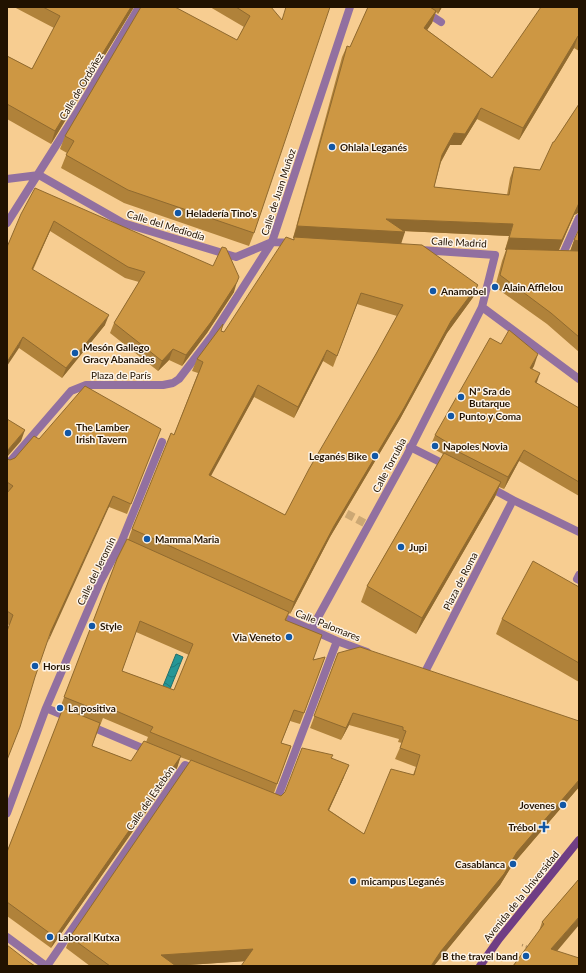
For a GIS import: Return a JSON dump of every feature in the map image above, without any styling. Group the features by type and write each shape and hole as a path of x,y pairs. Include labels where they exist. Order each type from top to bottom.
{"main road":[{"name":"Avenida de la Universidad","path":"480,966 499,939 579,840"}],"street":[{"name":"Calle de Ordóñez","path":"7,223 39,175 139,7"},
{"name":"Calle de Juan Muñoz","path":"173,383 179,379 212,336 272,242 350,7"},
{"path":"418,7 441,22"},
{"path":"7,179 39,175"},
{"name":"Calle del Mediodía","path":"39,175 123,223 236,257 272,242"},
{"path":"573,257 558,256 579,218"},
{"path":"272,242 304,244"},
{"name":"Calle Madrid","path":"415,250 499,255 482,306"},
{"path":"482,306 579,379"},
{"name":"Calle Torrubia","path":"311,630 410,447 482,306"},
{"name":"Plaza de París","path":"7,465 71,391 86,385 163,385 173,383"},
{"name":"Calle del Jeromín","path":"7,813 46,708 100,582 121,543 162,442"},
{"path":"410,447 453,468"},
{"path":"481,483 579,532"},
{"name":"Plaza de Roma","path":"425,672 513,500"},
{"path":"121,543 142,552"},
{"path":"579,575 577,579 579,580"},
{"name":"Calle Palomares","path":"268,611 337,641 374,654"},
{"path":"262,796 276,802 337,641"},
{"path":"46,708 156,753"},
{"name":"Calle del Estebón","path":"46,966 181,764 206,774"},
{"path":"7,937 46,966"}],"path":[{"path":"522,946 536,949"}],"water":[{"path":"176,654 183,657 168,694 161,691"}],"building":[{"path":"43,7 131,7 55,131 7,104 7,56 32,69 60,16"},
{"path":"141,7 175,7 237,40 250,16 236,7 271,7 282,20 286,7 330,7 254,233 128,190 66,155 74,141 65,136"},
{"path":"368,7 430,7 436,11 424,28 492,78 541,7 579,7 579,37 578,36 523,128 481,108 465,134 454,133 442,155 434,187 509,195 514,167 540,170 553,142 579,104 579,203 562,240 509,238 513,224 386,219 405,232 297,226 347,46 350,47"},
{"path":"35,188 213,266 222,247 226,248 239,277 211,322 186,355 173,349 162,361 114,323 145,272 128,267 54,221 32,269 109,315 66,368 23,337 7,362 7,247 21,214"},
{"path":"579,229 579,241 574,240"},
{"path":"286,237 294,240 294,237 422,245 478,285 451,321 404,408 334,526 294,602 132,529 171,433 174,435 203,362 197,359 223,324 221,331 224,332","holes":["361,293 403,305 309,469 285,515 209,475 258,385 298,407 327,350 337,356"]},
{"path":"507,249 579,251 579,337 551,313 500,275"},
{"path":"509,330 538,354 530,368 540,373 535,382 579,408 579,482 524,450 508,477 449,447 450,444 435,435 490,338 501,344"},
{"path":"85,386 161,429 131,504 113,496 51,631 20,727 7,760 7,631 13,615 7,611 7,493 13,486 7,482 7,459 10,460 15,458 34,436 39,439"},
{"path":"7,419 25,430 7,451"},
{"path":"444,453 501,482 422,618 367,586"},
{"path":"127,539 289,612 285,620 322,635 313,660 325,657 304,713 294,710 281,743 291,746 277,784 150,732 153,727 107,707 104,713 64,697 117,559","holes":["140,621 193,644 174,690 122,671"]},
{"path":"533,561 579,587 579,663 502,619"},
{"path":"360,647 579,721 579,780 517,852 504,874 441,951 431,966 241,966 253,949 161,955 176,966 110,966 70,937 191,760 281,796 285,792 302,748 333,755 331,758 349,765 328,810 364,834 391,769 414,775 420,755 400,748 406,731 403,730 403,727 353,713 346,728 314,716 338,653"},
{"path":"63,708 100,723 92,746 131,761 144,741 181,756 55,937 7,902 7,852"},
{"path":"579,879 579,917 551,949 579,958 579,966 513,966 544,924 542,922"},
{"path":"7,945 29,962 35,966 7,966"}],"tunnel":[{"path":"336,508 368,525"}],"place":[{"name":"Ohlala Leganés","path":"332,147"},
{"name":"Heladería Tino's","path":"178,213"},
{"name":"Alain Afflelou","path":"495,287"},
{"name":"Anamobel","path":"433,291"},
{"name":"Mesón Gallego Gracy Abanades","path":"75,353"},
{"name":"Nª Sra de Butarque","path":"461,397"},
{"name":"Punto y Coma","path":"451,416"},
{"name":"The Lamber Irish Tavern","path":"68,433"},
{"name":"Napoles Novia","path":"435,446"},
{"name":"Leganés Bike","path":"375,456"},
{"name":"Mamma Maria","path":"147,539"},
{"name":"Jupi","path":"401,547"},
{"name":"Style","path":"92,626"},
{"name":"Via Veneto","path":"289,637"},
{"name":"Horus","path":"35,666"},
{"name":"La positiva","path":"60,708"},
{"name":"Jovenes","path":"563,805"},
{"name":"Trébol","path":"544,827"},
{"name":"Casablanca","path":"513,864"},
{"name":"micampus Leganés","path":"353,881"},
{"name":"Laboral Kutxa","path":"50,937"},
{"name":"B the travel band","path":"526,956"}]}
